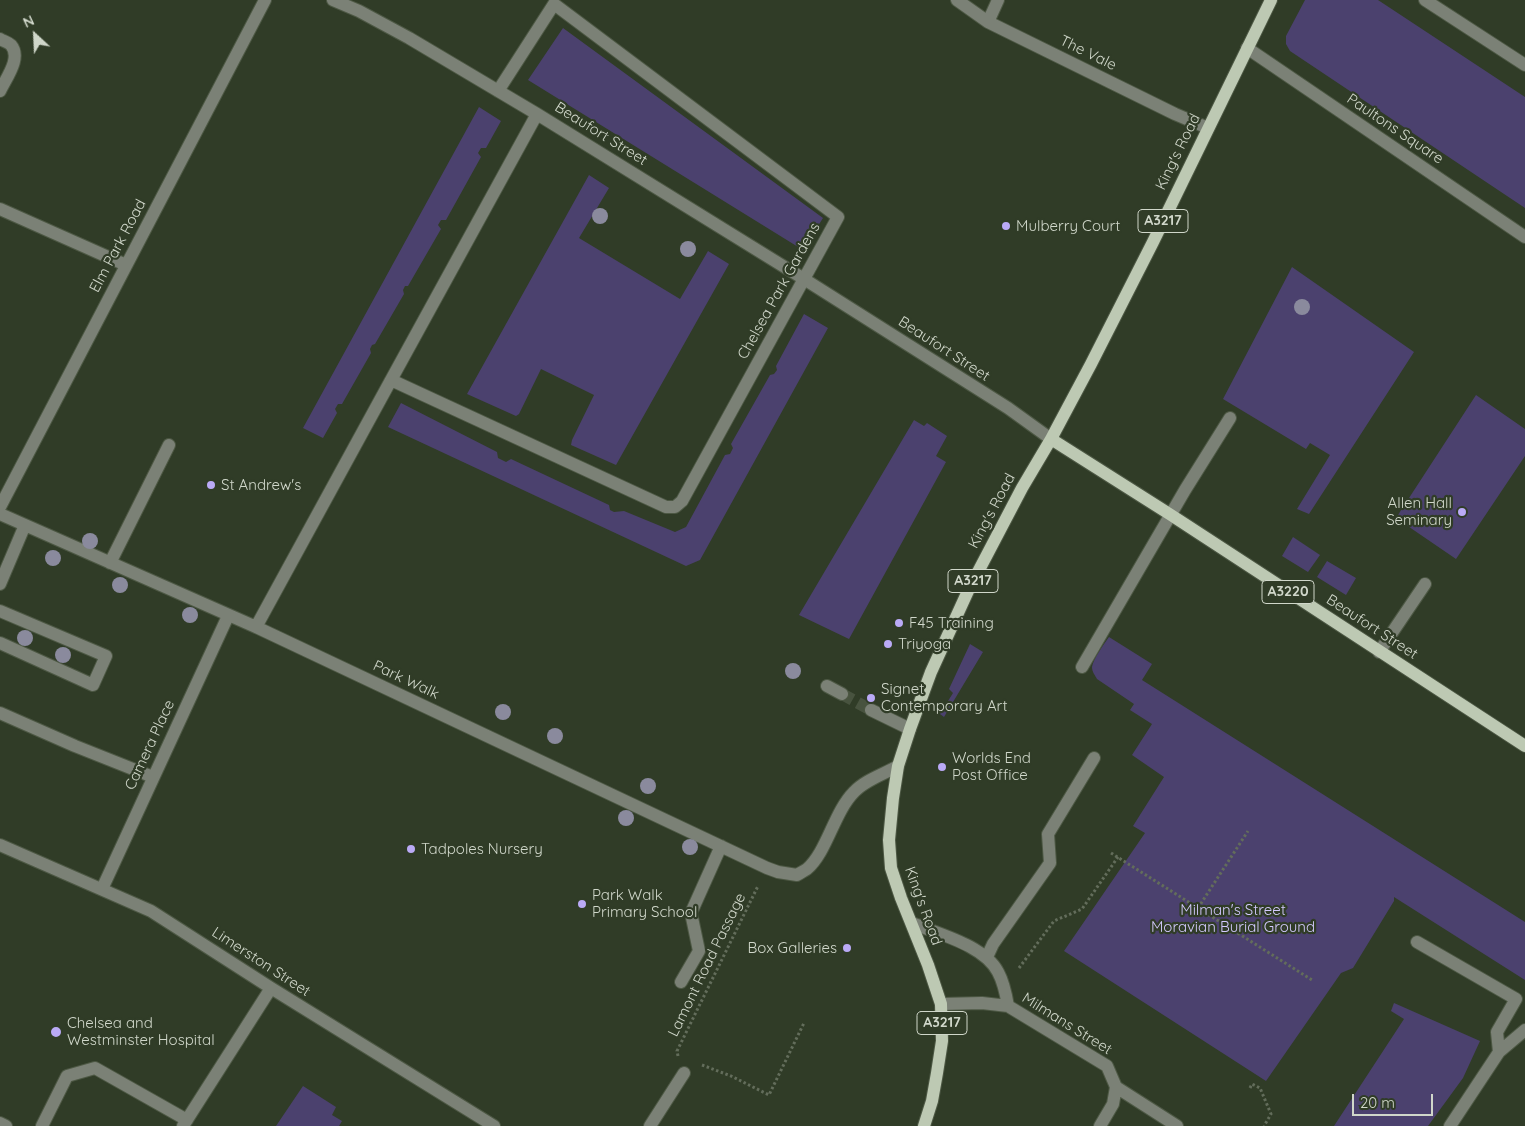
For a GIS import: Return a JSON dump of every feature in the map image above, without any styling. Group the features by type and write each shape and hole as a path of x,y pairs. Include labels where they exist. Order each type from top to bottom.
{"main road":[{"name":"King's Road","path":"924,1126 932,1101 942,1041 941,1004 912,923 900,898 892,868 890,832 898,766 931,672 968,591 1022,488 1051,440 1153,242 1270,0"},
{"name":"Beaufort Street","path":"1051,440 1171,515 1525,746"}],"street":[{"name":"Elm Park Road","path":"0,507 265,0"},
{"name":"Beaufort Street","path":"333,0 359,11 410,38 537,114 1008,408 1051,440"},
{"name":"The Vale","path":"957,0 988,22 1175,114 1208,128"},
{"path":"988,22 998,0"},
{"path":"1425,0 1525,65"},
{"name":"Chelsea Park Gardens","path":"391,380 666,507 675,507 682,501 838,217 554,4 498,91"},
{"path":"0,39 10,44 15,53 13,65 0,91"},
{"name":"Paultons Square","path":"1247,48 1525,237"},
{"path":"256,627 537,114"},
{"path":"0,209 126,265"},
{"path":"1082,667 1230,418"},
{"path":"110,563 169,446"},
{"name":"Park Walk","path":"0,514 256,627 778,872 797,875 807,868 818,854 841,809 854,791 898,766"},
{"path":"0,584 24,525"},
{"path":"1379,652 1425,584"},
{"path":"0,611 106,656 93,684 0,643"},
{"name":"Camera Place","path":"102,889 228,616"},
{"path":"827,686 842,694"},
{"path":"870,710 910,729"},
{"path":"0,713 75,746 153,777"},
{"path":"987,957 993,944 1050,863 1048,834 1094,758"},
{"name":"Limerston Street","path":"0,845 151,911 271,988 494,1126"},
{"path":"681,982 699,951 691,913 721,846"},
{"name":"Milmans Street","path":"912,923 959,942 987,957 998,970 1008,1006"},
{"path":"1417,942 1516,999 1497,1032 1499,1052"},
{"path":"42,1126 67,1076 95,1068 185,1123 271,988"},
{"name":"Milmans Street","path":"941,1004 982,1003 1008,1006 1107,1066 1116,1087"},
{"path":"1450,1126 1499,1052 1525,1030"},
{"path":"650,1126 684,1073"},
{"path":"1100,1126 1114,1104 1116,1087 1177,1126"},
{"path":"0,1123 6,1126"}],"path":[{"path":"1198,908 1248,831"},
{"path":"1111,853 1312,980"},
{"path":"1004,986 1054,921 1082,909 1118,857"},
{"name":"Lamont Road Passage","path":"684,1073 677,1051 767,868"},
{"path":"684,1073 691,1061 730,1076 769,1095 804,1023"},
{"path":"1250,1088 1252,1084 1260,1088 1271,1114 1264,1126"}],"green space":[{"path":"1305,0 1378,0 1525,97 1525,208 1290,51 1286,44 1286,36"},
{"path":"563,28 823,218 803,250 528,80"},
{"path":"479,107 501,121 486,148 481,148 478,153 481,157 446,220 441,220 438,225 441,229 408,286 405,286 404,294 375,344 372,345 371,353 342,404 338,404 335,409 337,413 323,438 303,428"},
{"path":"589,175 609,188 579,238 680,299 708,251 729,264 616,465 571,445 594,395 541,369 519,414 516,416 467,394"},
{"path":"1292,267 1414,352 1309,514 1297,509 1330,455 1310,443 1306,449 1223,399"},
{"path":"804,314 828,328 700,560 686,566 388,427 401,403 497,452 498,458 506,462 511,459 609,505 610,510 614,512 624,511 675,532 686,527 725,455 730,454 733,448 731,444 770,375 774,374 777,370 776,366"},
{"path":"1476,395 1525,429 1525,456 1456,559 1396,518"},
{"path":"914,420 924,426 927,423 947,436 936,456 946,462 849,639 799,615"},
{"path":"1293,537 1320,555 1308,572 1282,556"},
{"path":"1327,561 1356,578 1346,595 1317,577"},
{"name":"Milman's Street Moravian Burial Ground","path":"1109,637 1152,664 1142,680 1525,922 1525,980 1394,897 1394,901 1353,968 1341,973 1266,1081 1064,951 1145,833 1133,826 1164,777 1132,755 1152,724 1130,710 1134,704 1097,679 1093,672 1094,660"},
{"path":"970,644 983,652 944,717 940,714 953,693 949,689"},
{"path":"1394,1003 1480,1041 1463,1078 1428,1126 1334,1126 1404,1019 1391,1011"},
{"path":"303,1086 336,1107 332,1115 342,1121 339,1126 276,1126"}],"tunnel":[{"path":"842,694 871,710"}],"place":[{"name":"Mulberry Court","path":"1006,226"},
{"name":"St Andrew's","path":"211,485"},
{"name":"Allen Hall Seminary","path":"1462,512"},
{"name":"F45 Training","path":"899,623"},
{"name":"Triyoga","path":"888,644"},
{"name":"Signet Contemporary Art","path":"871,698"},
{"name":"Worlds End Post Office","path":"942,767"},
{"name":"Tadpoles Nursery","path":"411,849"},
{"name":"Park Walk Primary School","path":"582,904"},
{"name":"Box Galleries","path":"847,948"},
{"name":"Chelsea and Westminster Hospital","path":"56,1032"}]}
